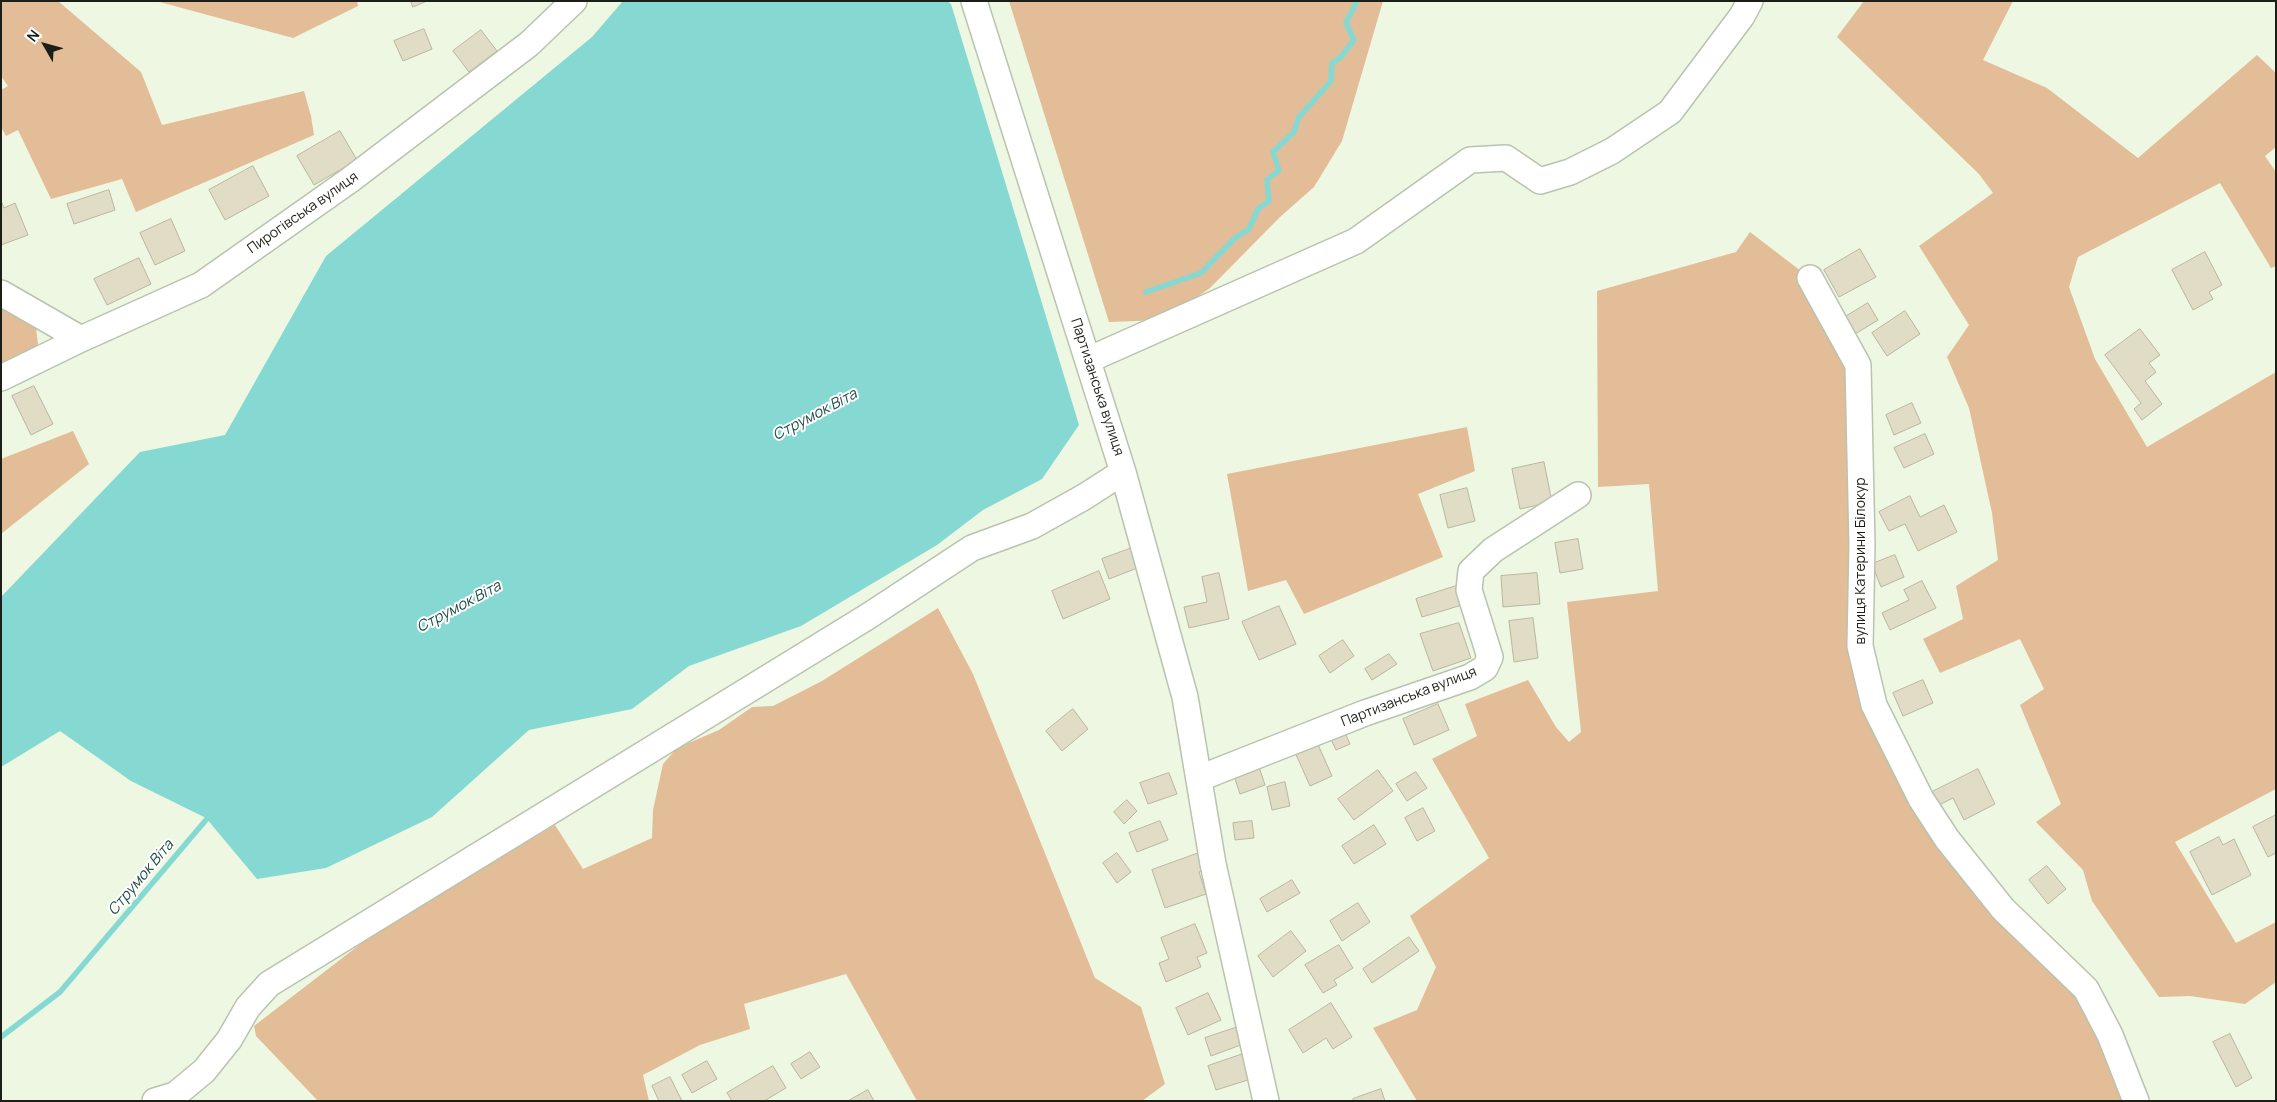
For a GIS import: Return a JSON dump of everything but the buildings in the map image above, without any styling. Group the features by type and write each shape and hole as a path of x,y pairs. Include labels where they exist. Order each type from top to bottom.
{"street":[{"name":"Пирогівська вулиця","path":"1,378 81,339 201,286 366,168 528,44 574,1"},
{"name":"Партизанська вулиця","path":"974,1 1123,472 1185,697 1200,778 1212,864 1266,1101"},
{"path":"1088,360 1356,241 1470,160 1506,158 1540,182 1570,172 1612,151 1670,112 1746,9"},
{"name":"вулиця Катерини Білокур","path":"1810,278 1858,365 1862,545 1860,646 1874,705 1921,799 1946,839 2003,909 2086,989 2110,1035 2136,1101"},
{"path":"1,293 81,339"},
{"path":"155,1101 175,1095 204,1072 228,1040 248,1007 269,984 867,617 972,548 1032,526 1084,497 1123,472"},
{"name":"Партизанська вулиця","path":"1200,778 1365,713 1470,677 1485,668 1490,657 1470,590 1471,571 1493,550 1578,495"}],"shaded area":[{"path":"1,1 58,1 141,72 162,125 304,91 314,135 136,212 122,179 51,199 18,130 6,136 1,127 1,90 8,86 1,76"},
{"path":"156,1 357,1 358,6 293,38"},
{"path":"1009,1 1383,1 1342,141 1314,187 1280,217 1210,288 1164,320 1109,322"},
{"path":"1864,1 2013,1 1983,60 2047,88 2138,158 2257,55 2276,73 2276,147 2265,156 2276,172 2276,266 2271,268 2220,183 2078,257 2069,287 2095,359 2147,447 2276,372 2276,789 2175,842 2236,943 2276,922 2276,982 2245,1004 2190,996 2159,997 2092,901 2083,870 2036,822 2061,804 2020,705 2044,689 2020,639 1940,673 1923,639 1963,619 1956,586 1998,560 1992,513 1969,408 1947,357 1969,325 1919,246 1993,193 1979,174 1837,37"},
{"path":"1750,232 1810,278 1858,365 1860,646 1921,799 2086,989 2127,1101 1417,1101 1373,1028 1417,1010 1436,967 1410,916 1489,858 1432,759 1477,736 1465,704 1528,680 1556,727 1569,742 1581,732 1567,602 1658,591 1649,484 1598,487 1597,291 1736,252"},
{"path":"1,307 36,328 38,344 22,362 1,371"},
{"path":"1467,427 1475,471 1418,494 1443,557 1304,614 1286,580 1248,591 1227,474"},
{"path":"73,431 89,464 1,534 1,459"},
{"path":"938,608 973,674 1095,978 1141,1007 1165,1084 1142,1101 917,1101 846,974 744,1004 750,1029 700,1045 643,1075 649,1101 318,1101 256,1036 254,1026 380,929 555,825 583,869 652,838 653,810 663,764 677,748 719,730 752,707 773,706 822,681"}],"water":[{"path":"623,1 947,1 951,4 1079,425 1042,479 983,510 937,545 801,626 689,666 632,709 529,730 432,817 326,868 257,879 206,818 131,781 60,731 1,767 1,597 140,452 225,435 326,256 592,37"}],"waterway":[{"name":"Струмок Віта","path":"1146,292 1201,273 1235,238 1249,229 1258,209 1269,201 1267,180 1279,170 1273,152 1294,132 1299,117 1331,81 1332,63 1340,58 1354,40 1346,23 1357,1"},
{"name":"Струмок Віта","path":"1,1037 60,992 211,814"}]}
